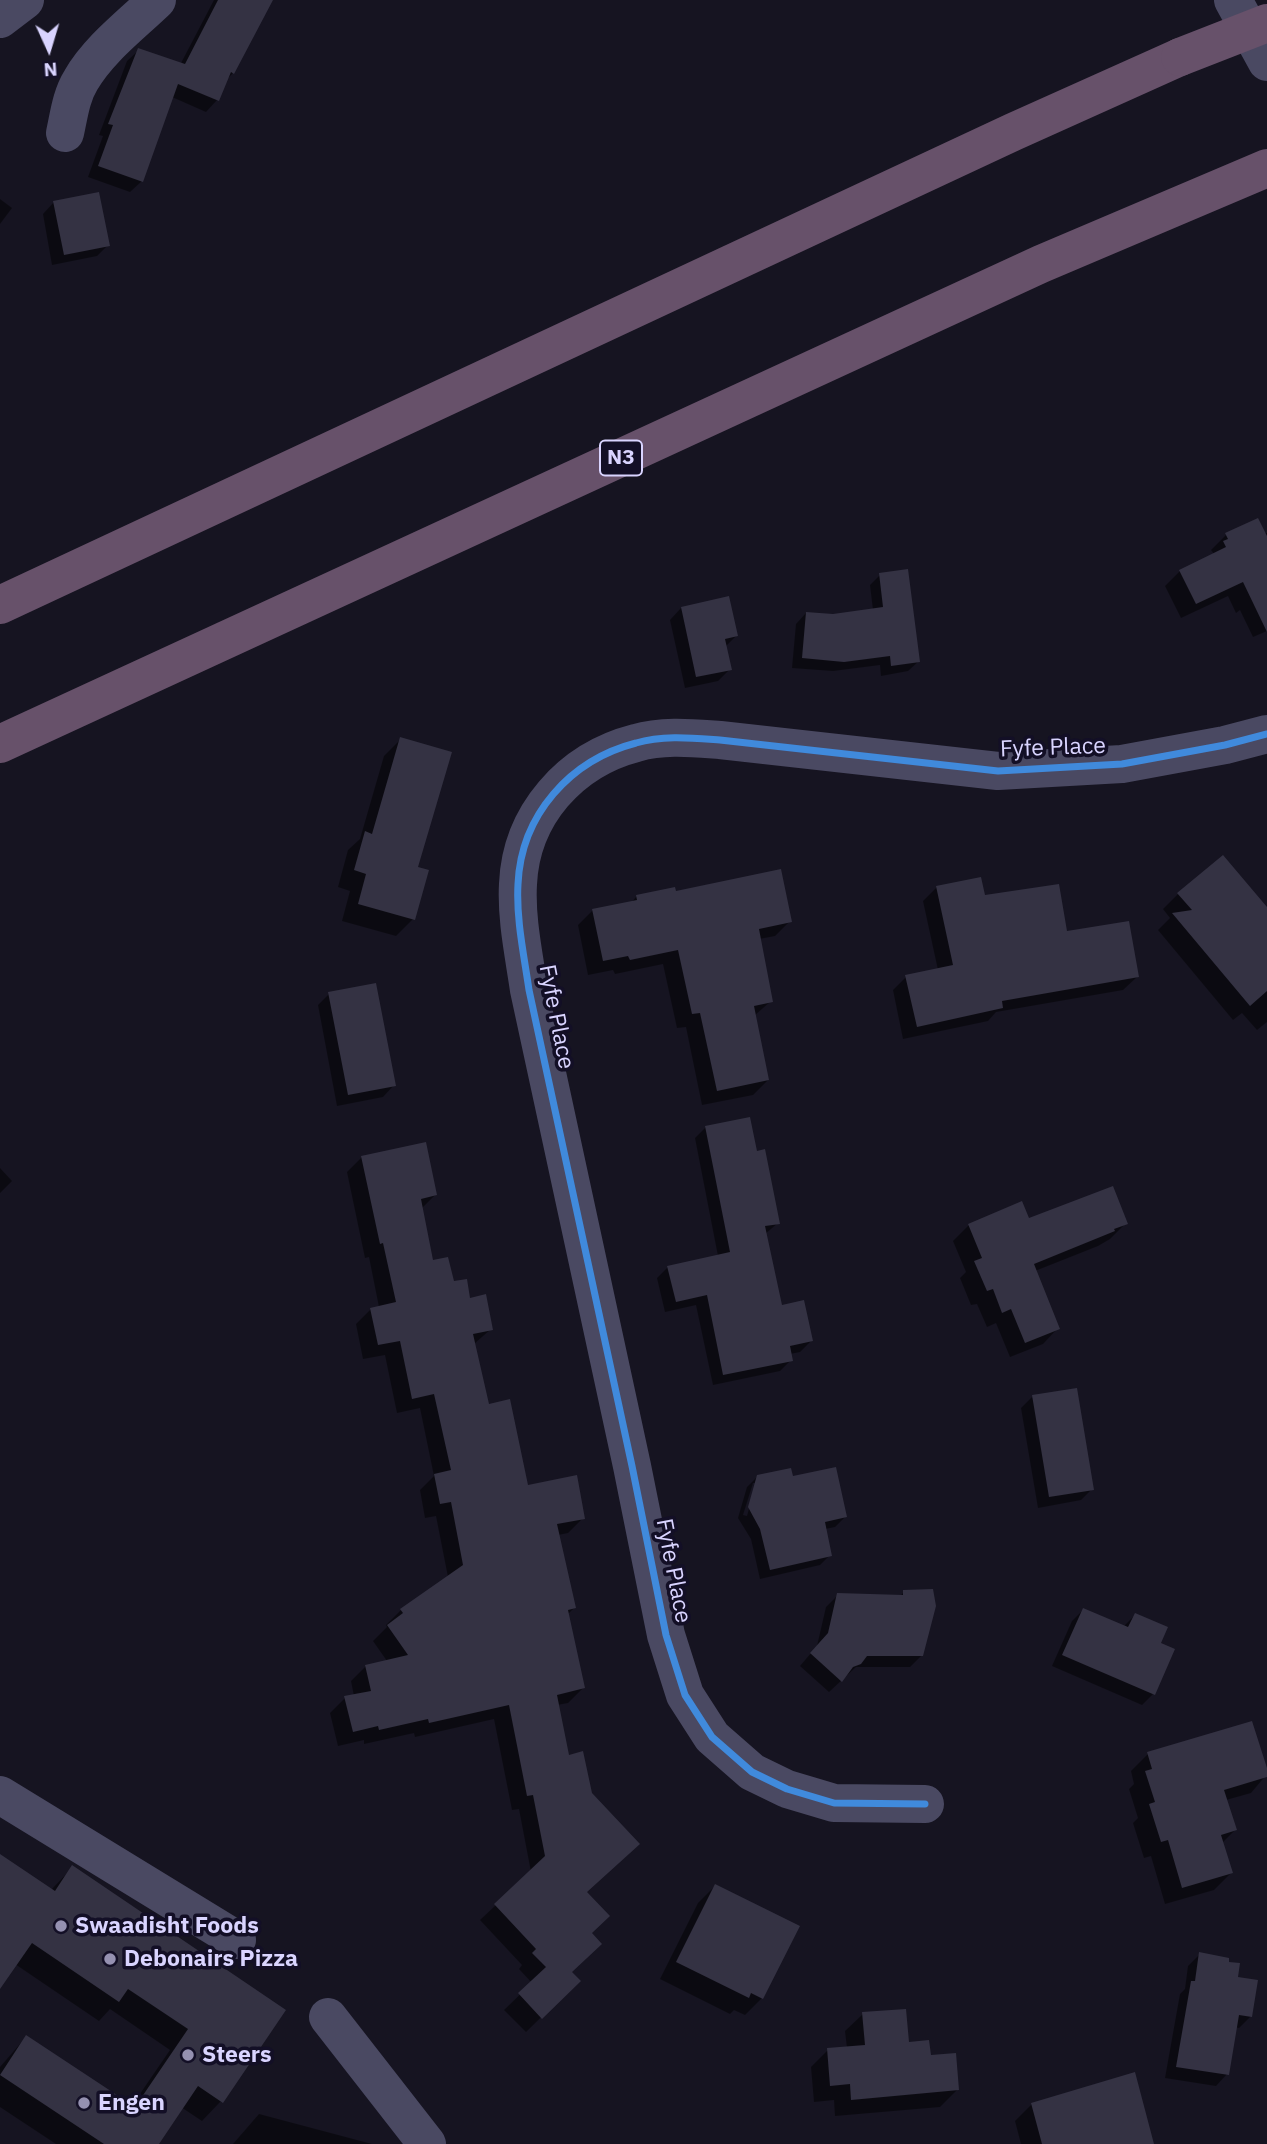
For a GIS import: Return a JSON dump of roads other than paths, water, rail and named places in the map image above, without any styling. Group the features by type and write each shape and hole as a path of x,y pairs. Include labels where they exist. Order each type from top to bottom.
{"highway":[{"path":"0,606 1001,137 1180,57 1267,23"},
{"name":"N3","path":"0,744 1041,264 1256,172"}],"street":[{"path":"65,133 72,100 81,80 102,52 157,0"},
{"path":"1233,0 1267,62"},
{"name":"Fyfe Place","path":"925,1804 834,1803 787,1789 752,1772 712,1737 685,1695 666,1635 529,989 517,885 521,854 532,823 548,798 565,781 606,754 636,742 678,737 720,740 998,771 1122,764 1225,746 1267,734"},
{"path":"0,1795 237,1940"},
{"path":"328,2017 427,2144"}],"place":[{"name":"Swaadisht Foods","path":"61,1926"},
{"name":"Debonairs Pizza","path":"110,1959"},
{"name":"Steers","path":"188,2055"},
{"name":"Engen","path":"84,2103"}]}
